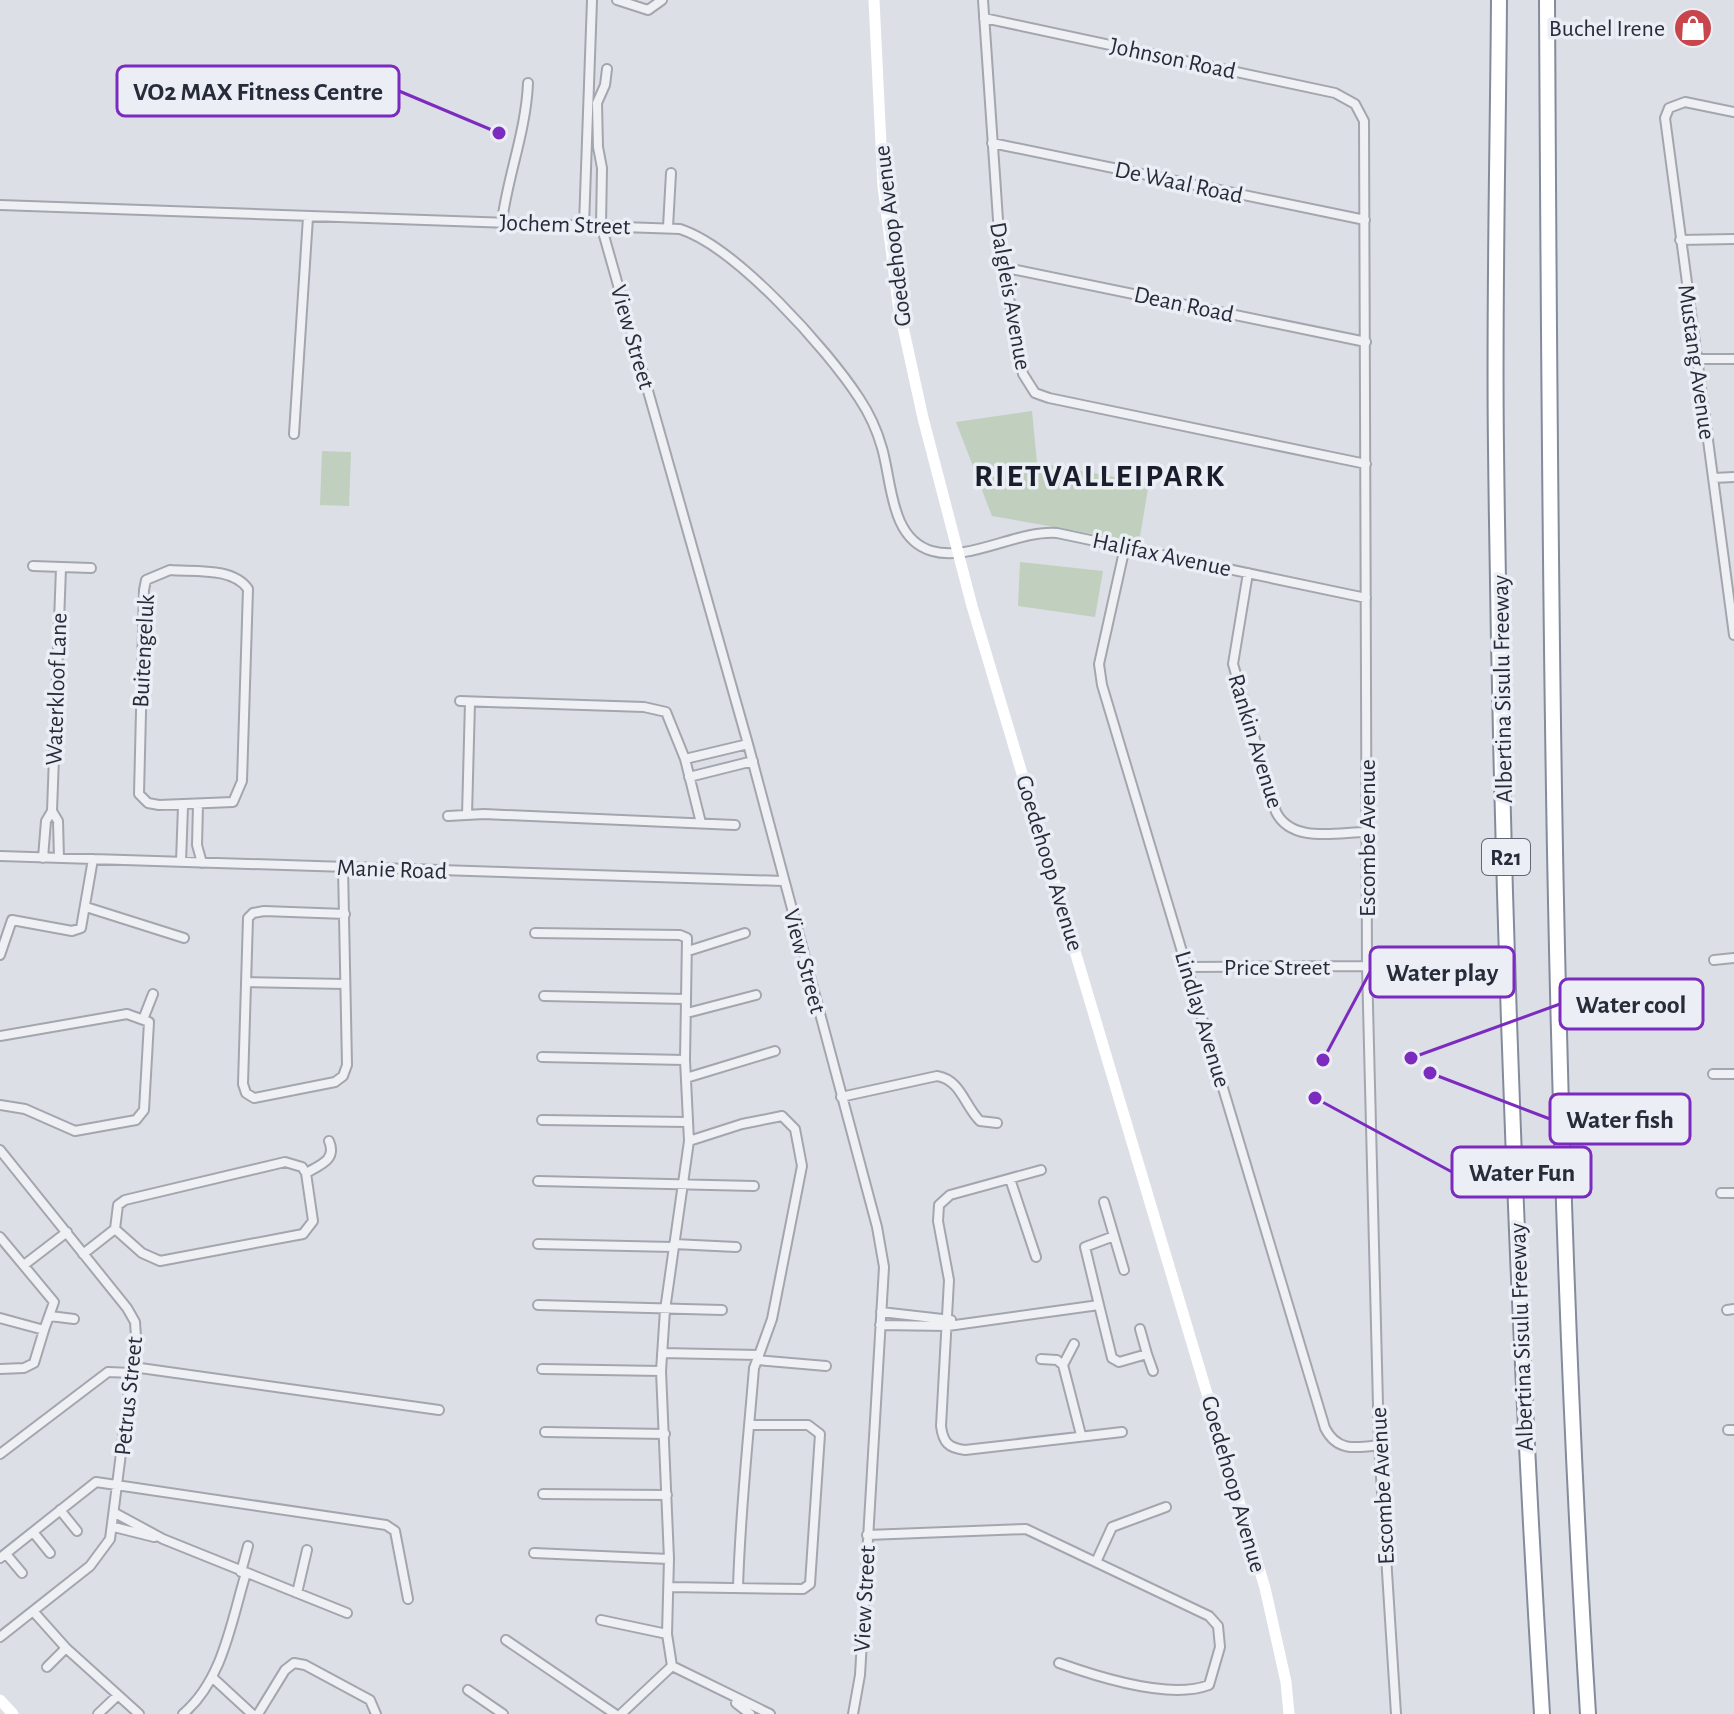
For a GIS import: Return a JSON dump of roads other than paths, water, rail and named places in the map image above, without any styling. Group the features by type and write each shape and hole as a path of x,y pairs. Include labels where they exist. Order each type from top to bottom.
{"highway":[{"name":"Albertina Sisulu Freeway","path":"1499,0 1496,447 1510,1036 1526,1459 1542,1714"},
{"name":"Albertina Sisulu Freeway","path":"1547,0 1550,660 1557,1032 1588,1714"}],"main road":[{"name":"Goedehoop Avenue","path":"874,0 882,171 895,287 957,552 1265,1588 1286,1682 1289,1714"},
{"path":"0,1700 13,1714"}],"street":[{"path":"584,225 592,0"},
{"path":"617,0 648,10 662,0"},
{"name":"Dalgleis Avenue","path":"983,0 1002,267 1023,374 1035,393 1366,464"},
{"name":"Johnson Road","path":"984,18 1335,93 1358,107"},
{"name":"View Street","path":"607,69 605,85 597,103 602,168 601,225 753,761 877,1227 884,1267 859,1691 853,1714"},
{"path":"502,221 525,119 528,83"},
{"name":"Mustang Avenue","path":"1734,112 1685,102 1672,105 1665,118 1732,597 1734,635"},
{"name":"Escombe Avenue","path":"1358,107 1365,126 1367,966 1379,1445 1396,1714"},
{"name":"De Waal Road","path":"992,143 1365,220"},
{"path":"668,227 671,173"},
{"name":"Jochem Street","path":"0,205 668,227 693,233 801,326 859,398 871,420 904,530 929,550 957,552"},
{"path":"294,434 308,217"},
{"path":"1680,240 1734,239"},
{"name":"Dean Road","path":"1002,267 1366,342"},
{"path":"1697,359 1734,359"},
{"path":"1713,478 1734,477"},
{"name":"Halifax Avenue","path":"957,552 1039,533 1125,547 1366,598"},
{"name":"Lindlay Avenue","path":"1125,547 1101,656 1100,677 1325,1428 1334,1442 1349,1449 1379,1445"},
{"path":"33,566 91,568"},
{"name":"Waterkloof Lane","path":"43,858 46,821 52,811 61,568"},
{"name":"Buitengeluk","path":"170,570 227,574 237,577 248,589 240,791 233,802 183,806 148,803 141,798 138,788 144,590 146,580 170,570"},
{"name":"Rankin Avenue","path":"1248,573 1233,664 1278,817 1298,832 1367,832"},
{"path":"460,701 657,708 666,712 674,725 685,759 701,823"},
{"path":"467,815 470,702"},
{"path":"685,759 748,744"},
{"path":"689,777 753,761"},
{"path":"198,805 197,845 202,863"},
{"path":"181,862 183,806"},
{"name":"Waterkloof Lane","path":"52,811 58,821 59,858"},
{"path":"448,816 735,825"},
{"name":"Manie Road","path":"0,856 783,881"},
{"path":"0,921 78,930 84,923 93,859"},
{"path":"343,867 345,914 347,1065 343,1076 335,1082 254,1098 246,1093 243,1084 247,923 253,913 345,914"},
{"path":"86,907 184,938"},
{"path":"0,955 12,920"},
{"path":"535,933 680,935 687,938 685,1060 689,1141 665,1310 661,1371 669,1559 667,1634 672,1666"},
{"path":"688,951 745,933"},
{"path":"1714,960 1734,958"},
{"name":"Price Street","path":"1187,967 1367,966"},
{"path":"246,982 345,984"},
{"path":"144,1017 153,994"},
{"path":"687,1013 756,995"},
{"path":"544,996 686,999"},
{"path":"0,1036 127,1014 144,1017 149,1022 150,1034 144,1110 136,1120 75,1131 2,1102"},
{"path":"686,1078 775,1051"},
{"path":"542,1057 685,1060"},
{"path":"1713,1074 1734,1074"},
{"path":"841,1097 937,1076 946,1077 955,1083 980,1121 997,1123"},
{"path":"689,1141 775,1116 787,1118 795,1129 802,1166 772,1319 758,1357 749,1425 738,1588"},
{"path":"542,1120 687,1122"},
{"path":"306,1173 329,1159 333,1150 329,1141"},
{"name":"Petrus Street","path":"0,1150 135,1322 114,1527 99,1557 0,1637"},
{"path":"83,1254 115,1229 118,1205 132,1197 285,1162 302,1167 306,1173 313,1221 303,1234 160,1261 149,1258 115,1229"},
{"path":"1041,1170 950,1195 939,1205 938,1221 949,1274 941,1426 944,1442 953,1448 965,1450 1122,1432"},
{"path":"1010,1179 1036,1257"},
{"path":"538,1181 754,1186"},
{"path":"1721,1193 1734,1193"},
{"path":"1104,1202 1124,1270"},
{"path":"24,1265 67,1232"},
{"path":"1114,1236 1085,1247 1112,1358 1119,1362 1147,1354"},
{"path":"0,1237 53,1300 34,1363 24,1368 0,1369"},
{"path":"538,1244 736,1247"},
{"path":"538,1305 722,1310"},
{"path":"880,1325 959,1323 1099,1305"},
{"path":"881,1312 948,1323"},
{"path":"50,1316 74,1319"},
{"path":"0,1318 44,1330"},
{"path":"1140,1329 1153,1371"},
{"path":"1063,1365 1074,1344"},
{"path":"662,1353 758,1357 826,1366"},
{"path":"1041,1359 1057,1360 1063,1365 1081,1435"},
{"path":"542,1369 661,1371"},
{"path":"1,1455 108,1372 132,1370 439,1410"},
{"path":"669,1587 803,1589 812,1579 820,1434 808,1425 749,1425"},
{"path":"545,1432 665,1434"},
{"path":"22,1573 3,1556 95,1482 118,1488 386,1525 395,1531 408,1599"},
{"path":"543,1494 667,1495"},
{"path":"1096,1562 1112,1527 1166,1507"},
{"path":"60,1510 77,1531"},
{"path":"115,1513 163,1539 347,1613"},
{"path":"114,1527 163,1539"},
{"path":"867,1535 1026,1529 1213,1619 1219,1632 1217,1666 1209,1685 1179,1692 1110,1678 1059,1663"},
{"path":"33,1532 50,1553"},
{"path":"183,1714 204,1696 213,1678 244,1572 248,1546"},
{"path":"297,1593 307,1550"},
{"path":"534,1553 669,1559"},
{"path":"33,1611 66,1648 139,1714"},
{"path":"601,1620 667,1634"},
{"path":"506,1640 615,1714"},
{"path":"47,1667 66,1648"},
{"path":"213,1678 255,1714 285,1670 294,1663 305,1665 370,1700 377,1708 376,1714"},
{"path":"672,1666 770,1714"},
{"path":"621,1714 672,1666"},
{"path":"468,1690 503,1714"},
{"path":"722,1693 750,1714"},
{"path":"98,1714 117,1696"}],"place":[{"name":"Buchel Irene","path":"1693,28"},
{"name":"VO2 MAX Fitness Centre","path":"499,133"},
{"name":"Water cool","path":"1411,1058"},
{"name":"Water play","path":"1323,1060"},
{"name":"Water fish","path":"1430,1073"},
{"name":"Water Fun","path":"1315,1098"}],"district":[{"name":"RIETVALLEIPARK","path":"1100,475"}]}
